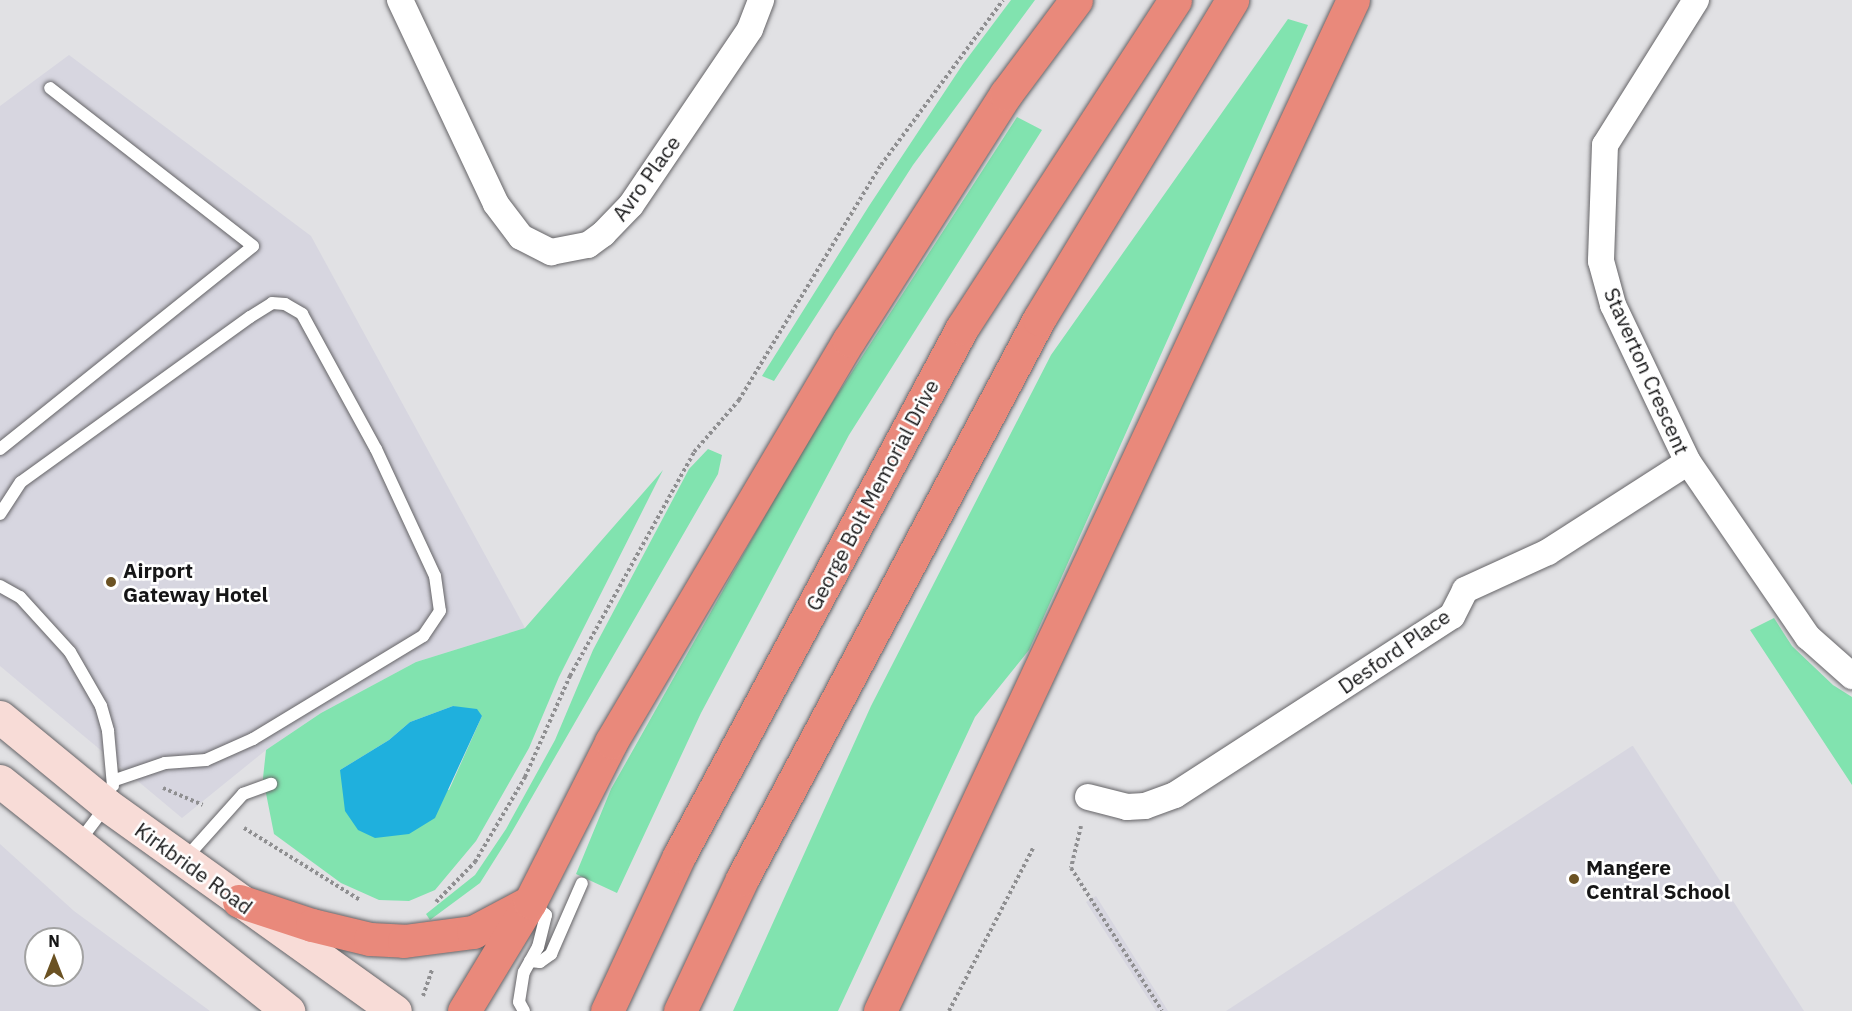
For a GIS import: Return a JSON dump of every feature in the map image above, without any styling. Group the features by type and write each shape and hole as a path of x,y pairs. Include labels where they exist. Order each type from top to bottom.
{"highway":[{"path":"464,1011 530,902 611,742 849,340 1006,94 1076,0"},
{"name":"George Bolt Memorial Drive","path":"607,1011 680,856 962,328 1175,0"},
{"path":"680,1011 742,879 1039,319 1232,0"},
{"path":"880,1011 1353,0"},
{"path":"239,901 347,934 404,941 472,932 530,902"}],"main road":[{"name":"Kirkbride Road","path":"0,717 111,792 183,861 395,1011"},
{"path":"0,781 288,1011"}],"street":[{"name":"Avro Place","path":"400,0 496,204 521,237 551,252 588,244 631,205 750,29 761,0"},
{"name":"Staverton Crescent","path":"1696,0 1605,145 1601,261 1612,305 1688,462 1808,637 1852,676"},
{"name":"Desford Place","path":"1088,797 1127,807 1145,806 1175,795 1452,616 1465,590 1548,552 1688,462"}],"lane":[{"path":"0,449 253,246 50,88"},
{"path":"0,514 21,482 272,303 285,304 302,314 376,449 440,595 440,611 423,636 253,739 206,760 165,763 132,774 111,792 77,844"},
{"path":"0,586 20,597 70,652 101,706 111,792"},
{"path":"183,861 222,813 250,788 271,784"},
{"path":"530,961 540,962 551,954 582,883"},
{"path":"524,1011 520,990 530,961 538,947 546,915 530,902"}],"path":[{"path":"432,903 475,862 525,777 570,676 694,452 739,400 881,165 1003,0"},
{"path":"132,774 222,813 366,903"},
{"path":"1088,797 1071,868 1162,1011"},
{"path":"949,1011 1033,848"},
{"path":"426,991 433,975 431,967"}],"shaded area":[{"path":"69,55 311,236 525,628 416,662 321,713 266,750 182,818 0,666 0,106"},
{"name":"Mangere Central School","path":"1632,746 1804,1011 1226,1011"},
{"path":"0,844 74,911 210,1011 0,1011"},
{"path":"1096,896 1168,1011 1156,1011 1086,902"}],"green space":[{"path":"1011,0 1035,0 913,165 774,381 762,376 869,206 963,64"},
{"path":"1288,19 1308,25 1029,650 975,717 838,1011 733,1011 871,706 1051,355"},
{"path":"1017,117 1042,130 849,435 701,713 617,893 576,874 611,789 806,443"},
{"path":"708,449 722,455 718,474 509,837 480,883 430,920 426,914 475,875 506,829 555,740 593,650 689,469"},
{"path":"663,470 559,677 529,748 476,841 435,890 409,901 379,900 341,883 274,834 263,778 266,750 321,713 416,662 525,628","holes":["453,706 482,716 449,790 340,770 389,740 410,722"]},
{"path":"1774,618 1792,646 1833,685 1852,697 1852,785 1750,630"}],"water":[{"path":"453,706 477,709 482,716 435,818 409,834 375,838 358,830 345,811 340,770 389,740 410,722"}],"place":[{"name":"Airport Gateway Hotel","path":"111,582"},
{"name":"Mangere Central School","path":"1574,879"}]}
